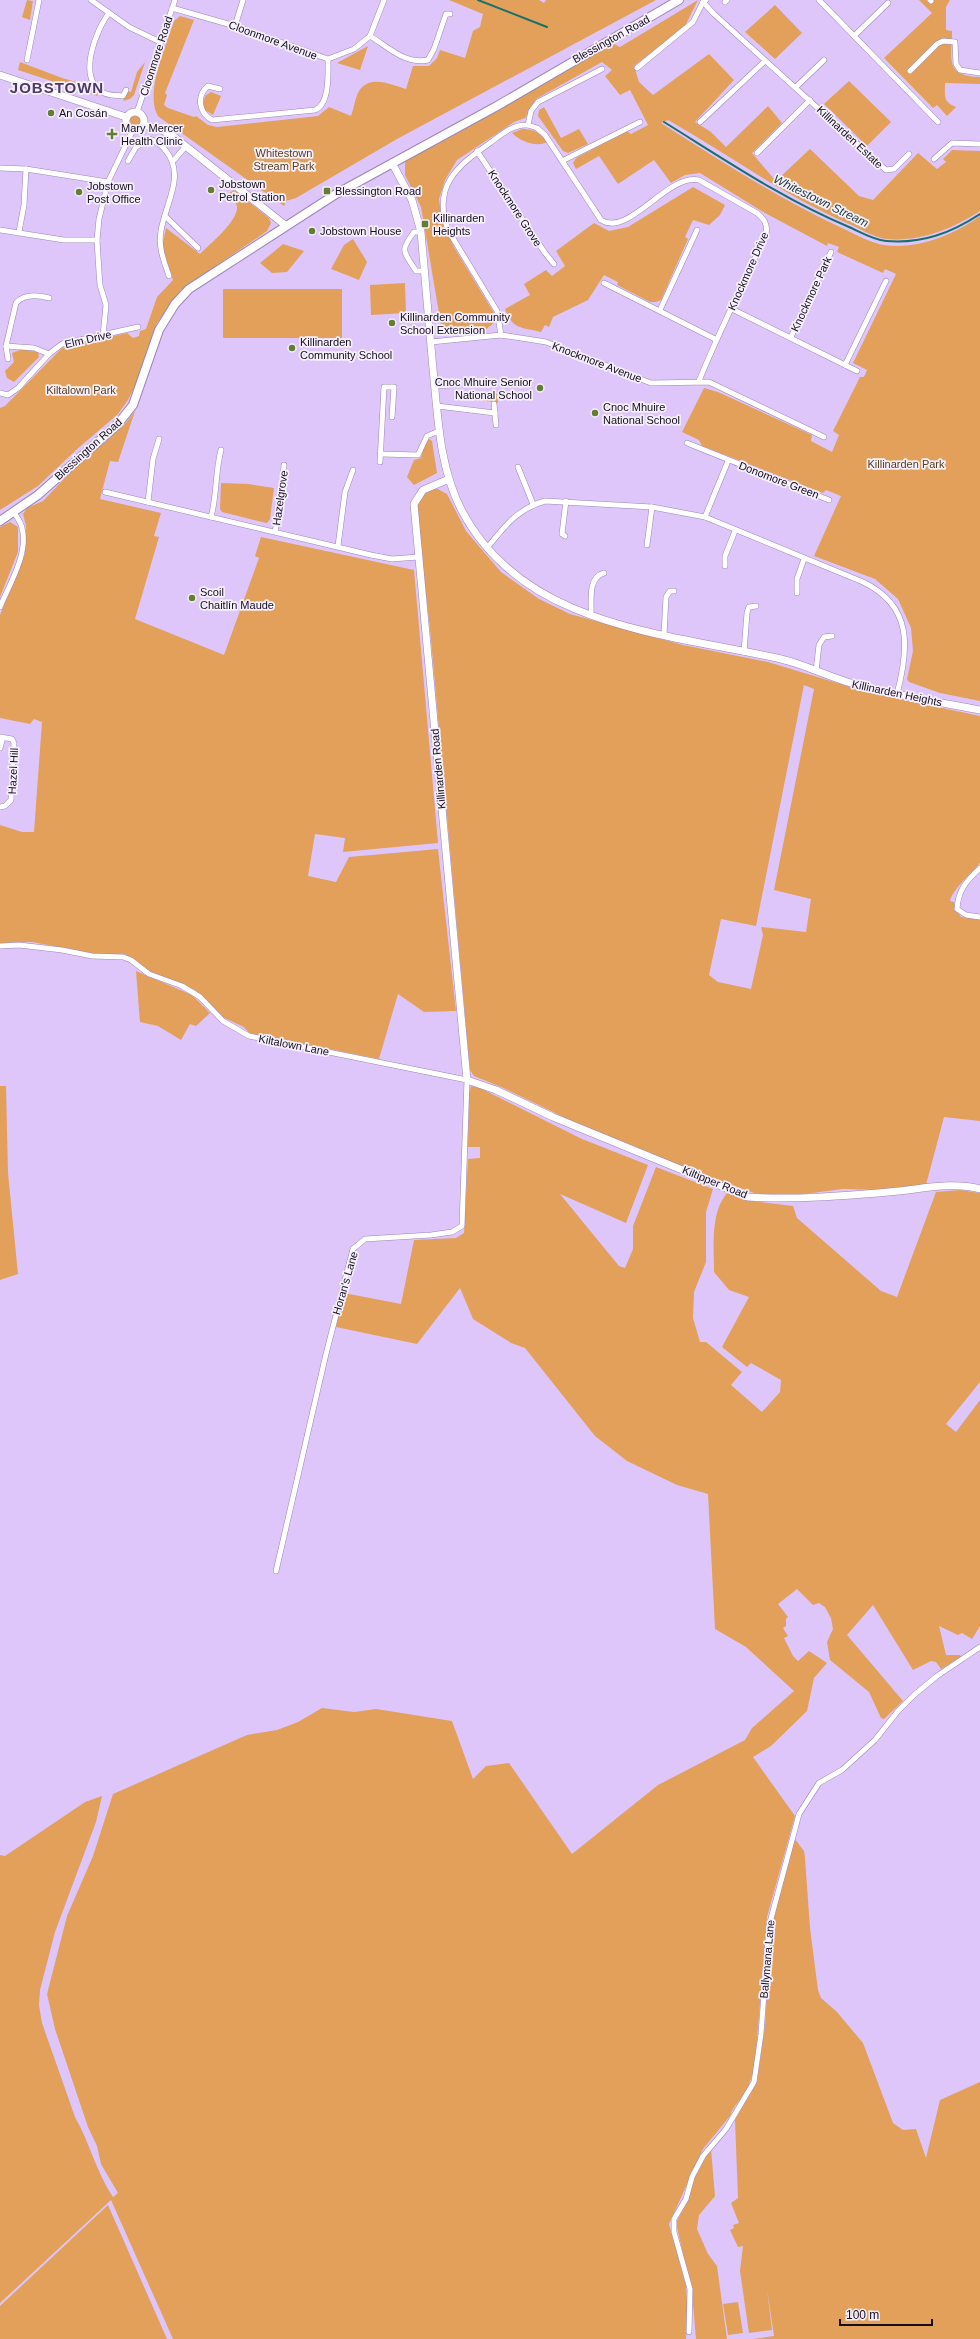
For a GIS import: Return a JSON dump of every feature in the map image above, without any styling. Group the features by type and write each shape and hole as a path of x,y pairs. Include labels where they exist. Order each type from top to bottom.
{"main road":[{"name":"Blessington Road","path":"0,521 38,495 117,425 133,405 143,383 159,330 175,304 189,289 285,226 392,163 497,106 679,0"}],"street":[{"path":"27,60 39,0"},
{"path":"91,0 136,32 160,42"},
{"name":"Cloonmore Road","path":"137,112 174,0"},
{"path":"235,26 243,0"},
{"path":"384,0 370,36 393,53 421,61 428,60 434,49 446,14 450,14"},
{"path":"820,0 938,122"},
{"name":"Killinarden Estate","path":"637,68 693,22 704,1 765,61 796,87 886,170 894,169 909,154"},
{"path":"854,36 888,3"},
{"name":"Cloonmore Avenue","path":"172,8 235,26 328,60 354,49 370,36"},
{"path":"109,13 92,47 90,63 92,79 102,92 110,95 123,96 126,90"},
{"path":"910,71 937,44 943,41 955,42 956,64 960,70 980,73"},
{"path":"220,89 208,86 203,92 200,108 204,115 212,120 315,110 322,105 325,97 328,60"},
{"path":"796,87 824,60"},
{"path":"700,122 765,61"},
{"path":"528,125 531,111 538,102 602,69"},
{"path":"0,75 126,117"},
{"name":"Killinarden Estate","path":"757,152 810,100"},
{"path":"132,112 137,112 143,118 143,125 140,129 133,130 126,125 126,117 132,112"},
{"path":"501,335 496,312 448,230 443,210 443,200 450,177 464,161 477,151 507,131 520,125 528,125 541,131 564,160 640,122"},
{"path":"143,125 160,129 186,146 285,226"},
{"path":"102,336 106,305 100,285 97,240 100,213 108,182 133,130"},
{"path":"128,161 136,147 149,139 163,146 174,160 174,184 161,231 160,247 169,276"},
{"path":"934,158 952,144 980,144"},
{"path":"174,160 186,146"},
{"name":"Knockmore Grove","path":"477,151 545,253 554,264"},
{"name":"Knockmore Drive","path":"564,160 601,220 611,224 622,222 686,179 699,180 757,212 764,219 767,227 766,234 732,309 715,339 699,381"},
{"name":"Killinarden Heights","path":"392,163 412,200 421,232 439,431 449,479 462,510 487,548 530,586 571,609 591,616 664,635 783,660 847,682 897,694 980,710"},
{"path":"0,168 26,169 108,182"},
{"path":"19,232 24,205 26,169"},
{"path":"165,216 198,248"},
{"path":"0,230 64,240 97,240"},
{"path":"660,310 697,230"},
{"path":"421,232 414,232 404,246 404,252 416,271 424,271"},
{"name":"Knockmore Park","path":"791,337 831,252"},
{"path":"845,365 886,281"},
{"path":"604,283 715,339"},
{"path":"8,359 6,346 16,302 19,299 29,296 49,298"},
{"name":"Knockmore Park","path":"732,309 857,371"},
{"name":"Elm Drive","path":"0,393 8,395 18,388 49,354 62,344 138,327"},
{"name":"Knockmore Avenue","path":"431,342 501,335 546,342 651,383 709,382 730,390 824,437"},
{"path":"6,346 34,348 49,354"},
{"path":"435,386 451,385"},
{"path":"380,462 384,387 394,387 392,417"},
{"path":"494,404 496,425"},
{"path":"437,406 495,413"},
{"path":"381,454 418,455 427,436 439,431"},
{"path":"148,502 153,459 159,439"},
{"name":"Donomore Green","path":"687,443 728,461 829,500"},
{"path":"211,517 216,497 216,468 220,450"},
{"name":"Donomore Green","path":"705,517 728,461"},
{"name":"Hazelgrove","path":"275,531 281,505 284,464"},
{"path":"518,467 533,504"},
{"path":"338,546 345,492 353,470"},
{"name":"Killinarden Road","path":"449,479 423,490 414,504 467,1080"},
{"name":"Hazelgrove","path":"105,492 392,559 418,557"},
{"path":"487,548 512,518 533,504 545,501 652,507 705,517 735,531 873,587 887,597 894,607 906,638 905,655 897,694"},
{"path":"565,536 562,534 566,501"},
{"path":"647,545 652,507"},
{"path":"0,607 20,559 22,528 13,511"},
{"path":"725,566 725,556 735,531"},
{"path":"797,593 797,579 804,559"},
{"path":"591,616 593,582 597,575 604,573"},
{"path":"664,635 666,597 670,591 674,591"},
{"path":"744,652 747,613 749,607 756,606"},
{"path":"816,671 819,645 824,637 832,636"},
{"name":"Hazel Hill","path":"0,748 1,737 12,739 14,743 11,800 4,806 0,807"},
{"path":"980,868 963,886 957,901 957,909 966,915 980,917"},
{"name":"Kiltalown Lane","path":"0,946 19,945 62,950 92,956 123,957 149,974 182,986 200,997 224,1021 249,1036 467,1080"},
{"name":"Kiltipper Road","path":"467,1080 496,1090 553,1116 748,1197 775,1199 878,1193 951,1186 980,1189"},
{"name":"Horan's Lane","path":"276,1571 326,1354 353,1249 366,1239 431,1235 452,1232 462,1226 467,1080"},
{"name":"Ballymana Lane","path":"689,2332 690,2289 674,2232 674,2219 686,2199 692,2177 703,2156 726,2129 754,2082 762,2034 769,1926 799,1814 819,1782 842,1770 875,1740 898,1711 914,1695 937,1676 980,1647"}],"green space":[{"path":"27,0 33,1 30,20 22,17"},
{"name":"Whitestown Stream Park","path":"449,0 539,0 544,3 546,0 656,0 397,139 296,198 286,201 284,206 159,117 155,108 155,83 158,70 174,21 180,16 194,20 165,93 167,95 164,105 168,108 194,117 196,116 208,125 217,127 318,116 329,107 351,116 359,91 369,83 388,83 406,89 413,66 429,66 437,58 440,50 465,58 473,31 480,27 483,14"},
{"name":"Killinarden Park","path":"698,0 685,26 634,66 639,82 653,95 709,54 734,80 695,122 711,132 726,147 768,106 782,123 752,153 774,179 779,178 810,149 859,196 873,200 918,153 937,169 946,162 943,159 952,150 980,151 980,211 947,229 936,233 912,238 886,239 866,232 800,200 668,120 661,123 795,205 863,238 879,244 897,246 935,240 970,223 980,216 980,701 940,693 909,682 907,679 913,651 911,628 898,599 875,579 814,556 841,496 826,490 823,493 702,446 699,440 682,432 704,388 718,392 812,435 811,441 832,452 839,435 833,431 860,377 864,377 867,370 853,363 896,274 885,269 883,273 837,252 839,247 828,243 827,246 765,213 700,173 685,175 671,183 654,160 618,184 599,156 576,169 573,163 576,158 627,131 631,134 648,125 630,90 620,95 605,76 612,70 602,62 536,99 525,118 514,122 457,160 445,180 439,199 442,222 454,247 494,313 494,323 485,330 445,332 441,325 421,207 405,175 405,161 612,43 620,47"},
{"path":"919,0 950,0 946,7 946,30 952,31 952,64 960,73 968,76 980,77 980,84 945,83 945,95 947,101 956,107 947,116 937,105 933,108 884,58 932,13"},
{"path":"775,5 802,33 775,59 745,32"},
{"path":"368,46 360,70 337,63"},
{"path":"20,62 62,78 91,86 98,94 97,96 18,70"},
{"path":"145,62 134,95 130,99 123,101 126,91 131,92 137,72"},
{"path":"849,81 891,122 867,146 824,104"},
{"path":"211,92 221,96 213,115 205,110 203,106 205,96"},
{"path":"544,107 561,138 579,129 588,144 568,153 563,151 538,116 539,110"},
{"path":"135,114 140,116 142,121 140,126 135,128 130,126 128,121 130,116"},
{"path":"522,129 536,132 547,142 543,144 528,143 519,139 512,133"},
{"path":"693,187 725,205 720,215 709,225 693,220 685,237 688,239 661,300 650,302 617,285 618,282 604,275 588,300 553,317 549,327 545,325 541,332 523,328 511,321 505,309 530,295 524,284 546,270 552,276 565,266 556,251 594,223 609,231 628,227"},
{"name":"Kiltalown Park","path":"234,190 269,218 271,223 267,231 181,290 157,323 138,380 128,400 118,414 76,450 38,486 0,510 0,408 5,406 62,348 127,333 133,338 139,336 140,331 146,329 157,297 173,280 162,247 166,228 200,254 223,232 233,219 237,207 235,201 228,194"},
{"path":"353,239 367,262 359,280 331,269 344,245"},
{"path":"283,244 304,251 287,272 272,273 260,263"},
{"path":"405,283 406,313 371,315 370,285"},
{"path":"223,289 342,289 342,338 223,338"},
{"path":"23,349 38,352 39,357 14,382 7,378 5,371 14,362 12,353"},
{"path":"483,393 497,394 498,403 482,400"},
{"path":"135,411 118,462 110,461 100,499 161,513 154,536 159,537 135,619 224,655 259,558 255,556 261,537 414,570 438,843 343,852 345,838 315,834 308,876 336,882 349,857 438,849 456,1011 424,1012 398,994 379,1059 249,1033 244,1027 220,1016 195,990 144,969 125,954 101,955 32,942 0,943 0,825 22,832 34,832 42,722 34,719 30,724 0,718 0,615 25,554 26,526 23,514 27,508 43,501 78,464 124,425"},
{"path":"429,439 432,441 437,473 414,485 407,477 414,460 421,458 425,442"},
{"path":"221,483 248,484 274,488 270,519 267,523 222,512 220,509"},
{"path":"438,489 447,494 466,531 501,572 539,599 570,614 683,645 768,662 867,692 980,716 980,863 954,892 950,901 954,902 955,908 961,917 980,919 980,1121 944,1117 926,1185 881,1190 843,1189 804,1194 766,1195 754,1193 652,1156 474,1076 470,1070 430,629 419,533 417,505 424,493","holes":["804,685 814,689 774,890 811,899 806,932 761,927 763,935 751,989 718,982 709,975 721,919 756,926"]},
{"path":"10,522 18,527 18,552 0,597 0,527"},
{"path":"136,971 192,995 210,1013 196,1026 190,1024 181,1040 158,1026 140,1022"},
{"path":"0,1086 6,1086 8,1173 18,1274 0,1280"},
{"path":"471,1086 478,1087 582,1139 648,1165 626,1223 560,1194 619,1266 625,1268 633,1249 633,1226 656,1167 713,1189 706,1212 706,1262 694,1292 693,1318 700,1342 706,1342 742,1372 731,1385 762,1412 780,1392 781,1380 751,1363 747,1367 722,1347 749,1297 729,1290 714,1272 715,1220 722,1201 727,1193 744,1200 793,1206 797,1218 881,1291 897,1297 936,1192 960,1190 980,1193 980,1382 946,1424 956,1432 980,1400 980,1626 972,1639 962,1633 958,1635 939,1626 946,1655 960,1655 961,1657 941,1669 936,1662 931,1661 913,1670 873,1605 847,1635 903,1701 884,1719 881,1718 869,1692 830,1660 827,1642 833,1629 831,1618 825,1607 819,1603 813,1605 797,1589 778,1604 788,1617 786,1619 786,1626 783,1628 788,1636 784,1638 793,1656 798,1661 809,1651 827,1663 814,1678 807,1711 771,1746 753,1757 795,1816 767,1917 755,2065 751,2078 747,2090 730,2116 703,2149 669,2224 686,2286 688,2314 686,2339 173,2339 111,2200 0,2303 0,1855 5,1856 85,1802 102,1796 96,1822 55,1932 40,1990 39,2005 42,2023 75,2117 102,2178 113,2197 118,2193 101,2164 97,2146 88,2127 55,2029 47,1994 67,1916 93,1856 113,1794 247,1735 277,1730 298,1722 322,1708 354,1712 376,1709 452,1721 473,1779 486,1766 509,1763 572,1854 658,1785 745,1740 752,1728 794,1691 746,1647 715,1629 708,1494 677,1485 627,1461 595,1436 525,1348 511,1343 473,1319 460,1288 417,1344 336,1327 344,1293 401,1304 414,1240 456,1238 464,1233 468,1159 480,1158 480,1147 468,1147 469,1093"},
{"path":"795,1839 804,1851 810,1928 818,1990 821,1998 837,2012 863,2043 893,2123 903,2130 916,2129 926,2158 940,2100 980,2082 980,2339 753,2339 774,2336 767,2289 772,2330 749,2333 740,2271 743,2246 738,2247 730,2230 734,2228 733,2225 739,2223 731,2203 738,2198 735,2120 757,2082 765,2026 771,1930 778,1896"},
{"path":"711,2149 715,2196 699,2215 697,2229 708,2254 717,2266 727,2339 696,2339 692,2293 676,2223 686,2204 695,2175"},
{"path":"108,2205 167,2339 0,2339 0,2306"},
{"path":"738,2302 743,2333 728,2335 723,2304"}],"waterway":[{"name":"Whitestown Stream","path":"478,0 547,27"},
{"name":"Whitestown Stream","path":"664,122 778,192 867,236 877,239 886,241 912,241 924,239 947,232 980,214"}],"place":[{"name":"An Cosán","path":"51,113"},
{"name":"Mary Mercer Health Clinic","path":"112,134"},
{"name":"Jobstown Petrol Station","path":"211,190"},
{"name":"Blessington Road","path":"327,191"},
{"name":"Jobstown Post Office","path":"79,192"},
{"name":"Killinarden Heights","path":"425,224"},
{"name":"Jobstown House","path":"312,231"},
{"name":"Killinarden Community School Extension","path":"392,323"},
{"name":"Killinarden Community School","path":"292,348"},
{"name":"Cnoc Mhuire Senior National School","path":"540,388"},
{"name":"Cnoc Mhuire National School","path":"595,413"},
{"name":"Scoil Chaitlín Maude","path":"192,598"}],"district":[{"name":"JOBSTOWN","path":"57,88"}]}
